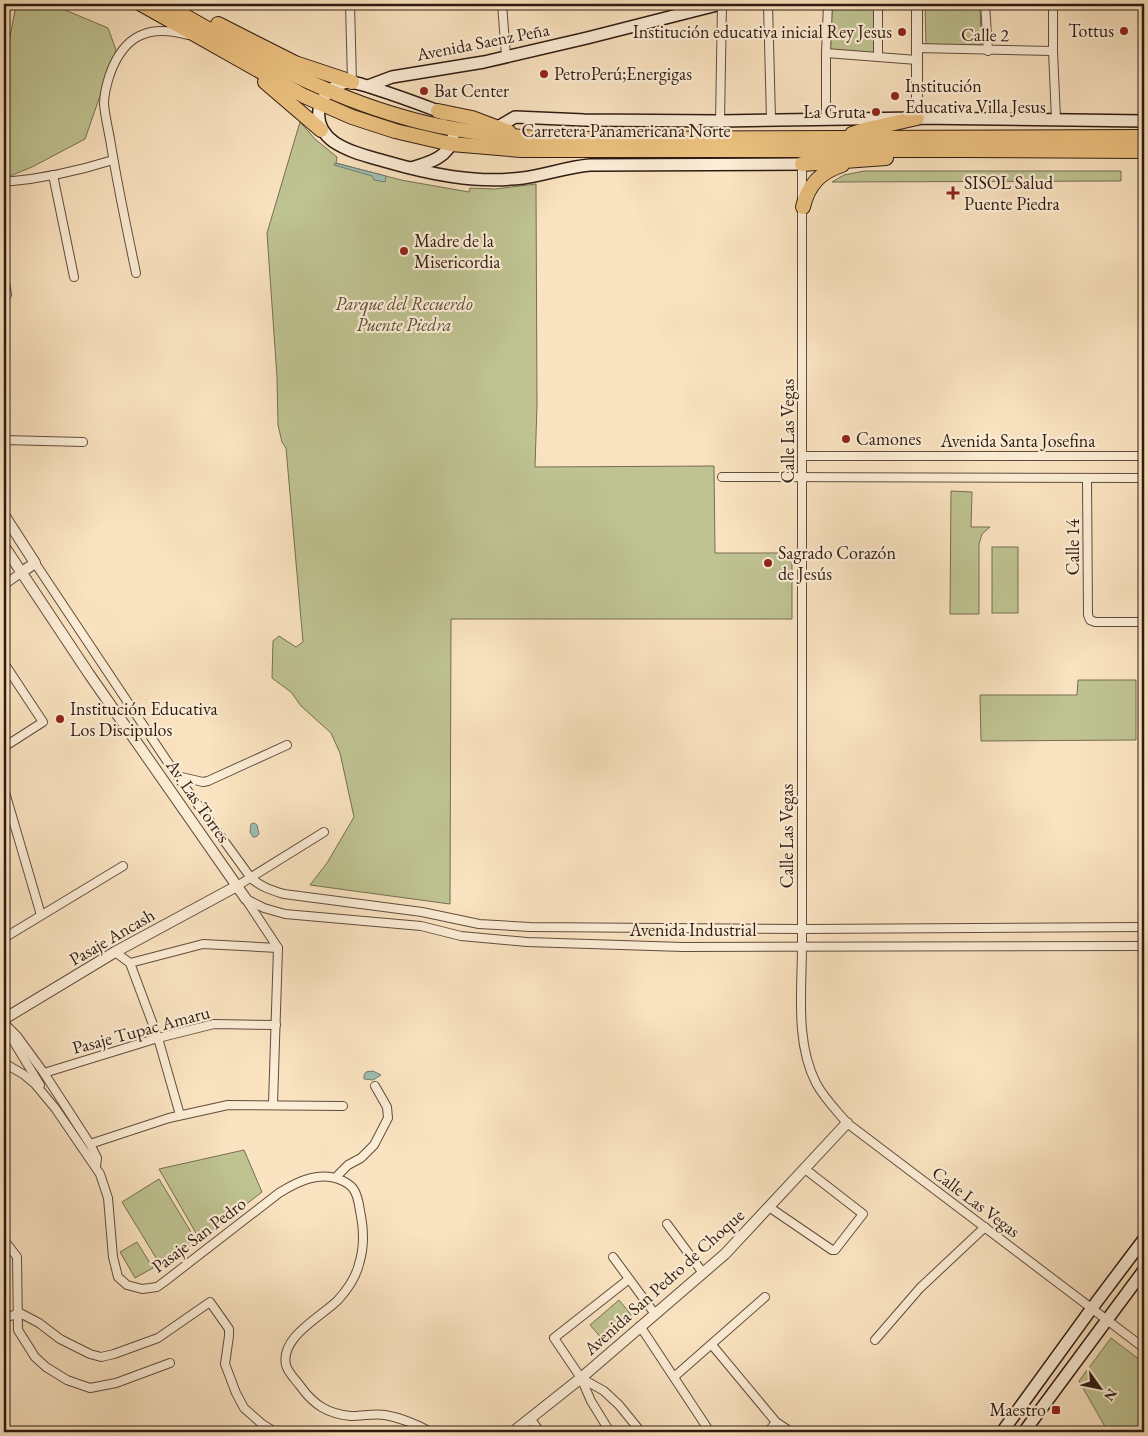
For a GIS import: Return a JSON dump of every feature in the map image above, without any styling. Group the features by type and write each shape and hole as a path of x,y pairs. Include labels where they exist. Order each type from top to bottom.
{"highway":[{"name":"Carretera Panamericana Norte","path":"141,4 320,104 395,131 452,144 521,150 1144,152"},
{"name":"Carretera Panamericana Norte","path":"164,4 285,71 330,91 402,117 491,135 557,140 1144,137"},
{"path":"176,11 221,25 295,63 352,82"},
{"path":"238,59 321,130"},
{"path":"438,110 472,118 526,138"},
{"path":"842,138 868,129 917,118"},
{"path":"802,164 854,161 961,150"},
{"path":"803,207 807,192 820,176 838,166 854,161"}],"main road":[{"name":"Avenida Saenz Peña","path":"375,86 392,77 484,62 721,4"},
{"path":"411,168 436,160 452,144 452,128 448,118 438,110 375,86 352,82 336,86 330,91 320,104 319,121 321,130 334,142 349,150 411,168 454,177 489,180 525,178 567,168 590,165 802,164"},
{"path":"498,127 515,117 584,120 720,121 917,118 1144,121"},
{"path":"1002,1432 1144,1239"},
{"path":"1024,1432 1144,1270"}],"street":[{"path":"350,4 352,82"},
{"path":"502,4 506,56"},
{"path":"720,121 721,4"},
{"path":"768,4 771,119"},
{"path":"826,119 828,4"},
{"path":"878,4 878,56"},
{"path":"917,4 917,118"},
{"path":"985,4 988,51"},
{"path":"1053,4 1056,120"},
{"path":"136,273 104,103 105,93 113,67 134,38 153,31 177,33 204,40"},
{"name":"Calle 2","path":"917,48 1053,52"},
{"path":"826,53 917,60"},
{"path":"4,182 52,175 114,160"},
{"name":"Calle Las Vegas","path":"802,164 802,1044 816,1083 828,1102 847,1123 1144,1348"},
{"path":"52,175 74,277"},
{"path":"4,276 7,295"},
{"path":"4,440 83,442"},
{"name":"Avenida Santa Josefina","path":"802,456 1144,456"},
{"name":"Avenida Santa Josefina","path":"722,477 1144,478"},
{"name":"Calle 14","path":"1087,478 1088,615 1090,620 1094,622 1144,622"},
{"name":"Av. Las Torres","path":"4,515 177,776 251,878"},
{"name":"Av. Las Torres","path":"4,546 89,674 246,899"},
{"path":"4,585 35,562"},
{"path":"4,664 43,722 4,747"},
{"path":"177,776 203,782 208,781 287,746"},
{"path":"4,789 41,915"},
{"path":"237,886 324,832"},
{"path":"4,938 123,866"},
{"path":"251,878 258,885 284,894 422,912 479,924 530,927 1144,927"},
{"name":"Pasaje Ancash","path":"4,1019 115,952 237,886"},
{"path":"246,899 278,948 273,1104"},
{"name":"Avenida Industrial","path":"246,899 264,908 285,914 421,926 461,936 518,941 683,947 802,945 919,947 1144,946"},
{"path":"130,963 203,944 278,948"},
{"path":"115,952 130,963 158,1038 180,1116"},
{"path":"4,1024 17,1036 44,1073 90,1144 97,1158 96,1167"},
{"path":"4,1024 49,1100"},
{"name":"Pasaje Tupac Amaru","path":"44,1073 158,1038 219,1024 276,1025"},
{"name":"Pasaje San Pedro","path":"4,1064 35,1084 49,1100 96,1167 104,1182 108,1198 115,1271 118,1277 127,1285 149,1289 164,1282 289,1186 316,1176 329,1175 336,1177"},
{"path":"375,1086 386,1107 388,1118 374,1144 361,1158 348,1165 336,1177 354,1188 358,1199 364,1230 359,1266 350,1284 337,1300 290,1340 286,1352 286,1365 310,1400 323,1409 352,1416 382,1414 400,1418 431,1432"},
{"path":"90,1144 180,1116 228,1105 343,1106"},
{"name":"Avenida San Pedro de Choque","path":"513,1432 581,1378 725,1254 847,1123"},
{"path":"769,1207 832,1250 835,1250 863,1214 805,1169"},
{"path":"667,1224 703,1273"},
{"path":"875,1340 915,1293 985,1227"},
{"path":"4,1240 17,1257 18,1330 35,1357 50,1370 67,1380 90,1388 116,1384 170,1363"},
{"path":"613,1257 655,1314"},
{"path":"610,1432 591,1401 581,1378 554,1338 629,1279"},
{"path":"674,1377 765,1297"},
{"path":"4,1318 18,1314 29,1317 71,1345 101,1357 158,1338 210,1302 229,1329 225,1364 236,1393 244,1408 275,1432"},
{"path":"640,1326 710,1432"},
{"path":"712,1345 776,1422 791,1432"},
{"path":"581,1378 604,1391 619,1405 641,1432"},
{"path":"530,1418 540,1432"},
{"path":"768,1432 776,1422"}],"green space":[{"path":"4,4 10,7 4,43"},
{"path":"828,4 879,4 879,60 828,57"},
{"path":"925,4 980,4 981,45 926,45"},
{"path":"16,6 58,7 108,28 116,50 85,139 32,167 10,176 4,173 4,66"},
{"name":"Parque del Recuerdo Puente Piedra","path":"300,122 315,139 337,157 336,163 401,180 469,192 470,188 495,189 536,184 537,405 535,467 714,466 715,553 792,553 792,619 451,619 450,904 310,885 327,863 354,817 340,753 331,733 301,706 291,692 272,678 273,641 279,636 296,647 303,642 286,448 282,442 278,425 277,377 267,233"},
{"path":"864,171 1121,171 1121,181 832,182 844,175"},
{"path":"951,491 972,492 971,527 990,527 982,534 979,544 979,614 950,614"},
{"path":"992,547 1018,547 1018,613 992,613"},
{"path":"1078,680 1136,680 1136,740 981,741 980,695 1077,695"},
{"path":"244,1150 262,1192 200,1240 159,1169"},
{"path":"159,1179 197,1242 161,1266 122,1202"},
{"path":"137,1242 153,1268 135,1278 120,1252"},
{"path":"619,1300 633,1317 604,1341 590,1325"},
{"path":"1111,1338 1144,1363 1144,1432 1108,1432 1079,1381"}],"water":[{"path":"335,163 386,176 385,182 374,180 372,176 334,165"},
{"path":"251,824 257,825 259,834 256,837 253,837 250,832"},
{"path":"373,1071 381,1075 373,1080 364,1079 366,1072"}],"place":[{"name":"Tottus","path":"1124,31"},
{"name":"Institución educativa inicial Rey Jesus","path":"902,32"},
{"name":"PetroPerú;Energigas","path":"544,74"},
{"name":"Bat Center","path":"424,91"},
{"name":"Institución Educativa Villa Jesus","path":"895,96"},
{"name":"La Gruta","path":"876,112"},
{"name":"SISOL Salud Puente Piedra","path":"953,193"},
{"name":"Madre de la Misericordia","path":"404,251"},
{"name":"Camones","path":"846,439"},
{"name":"Sagrado Corazón de Jesús","path":"768,563"},
{"name":"Institución Educativa Los Discipulos","path":"60,719"},
{"name":"Maestro","path":"1056,1410"}]}
